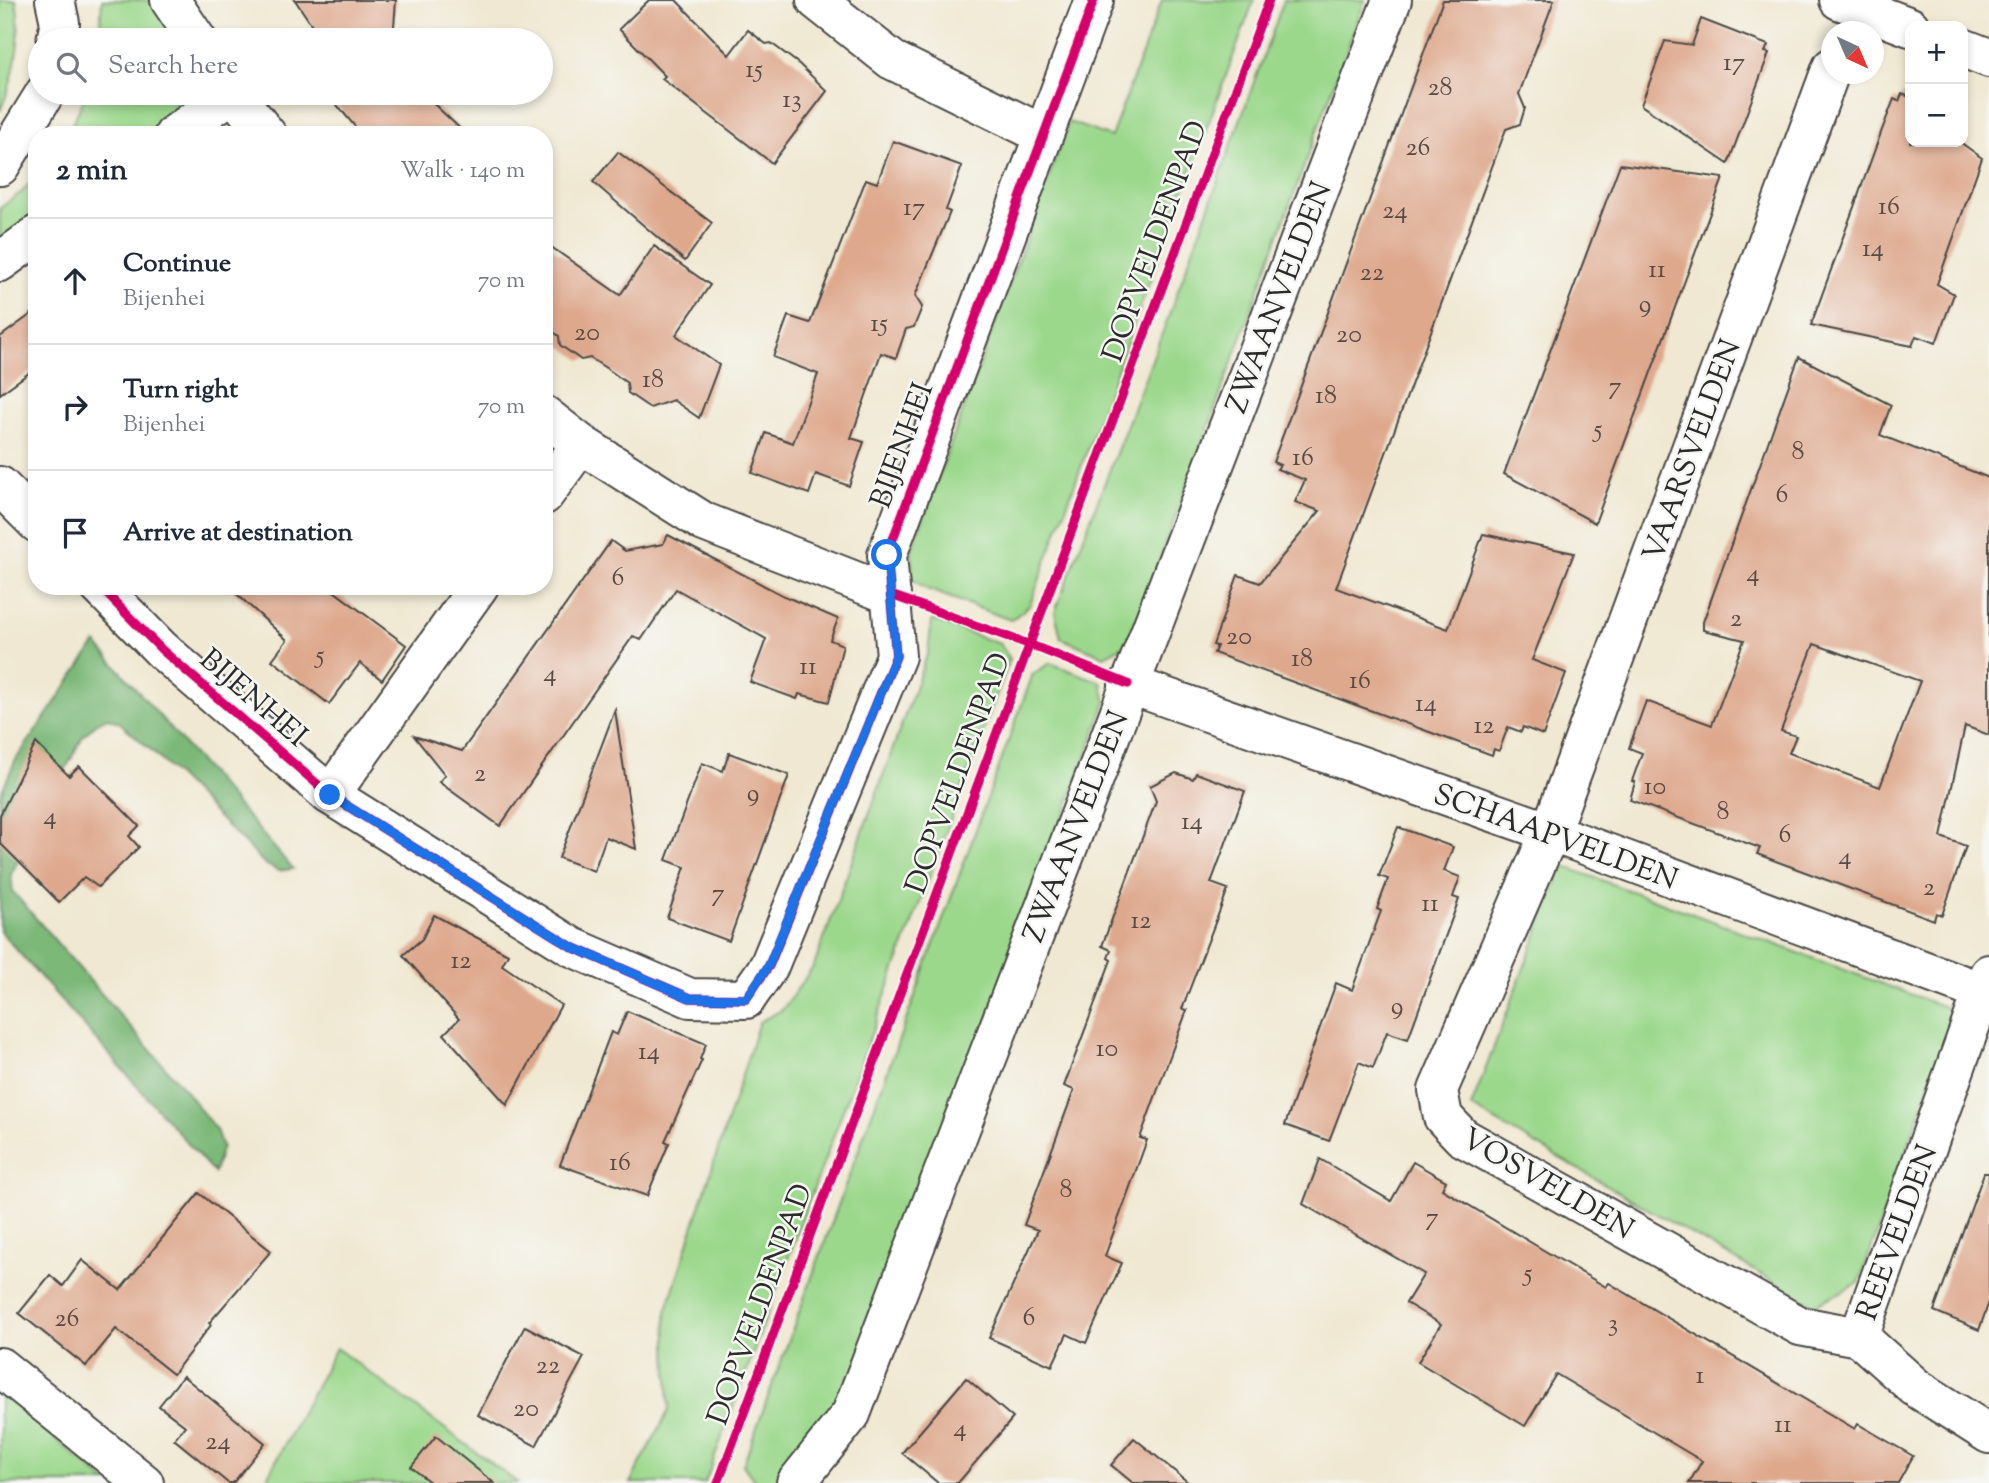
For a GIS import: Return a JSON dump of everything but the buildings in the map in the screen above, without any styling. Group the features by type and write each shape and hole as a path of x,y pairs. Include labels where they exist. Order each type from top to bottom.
{"street":[{"path":"55,0 59,28"},
{"path":"170,0 189,28"},
{"path":"816,0 892,60 1042,134"},
{"name":"BIJENHEI","path":"108,595 162,650 330,795 572,947 690,998 746,999 769,965 896,656 887,555 1094,0"},
{"name":"ZWAANVELDEN","path":"796,1483 852,1413 1392,0"},
{"path":"1846,12 1905,26"},
{"path":"1968,50 1989,58"},
{"name":"VAARSVELDEN","path":"1550,832 1826,84"},
{"path":"0,166 38,105"},
{"path":"186,126 215,105"},
{"path":"242,105 260,126"},
{"path":"0,262 28,242"},
{"path":"553,422 580,444 704,522 891,595"},
{"path":"553,482 580,444"},
{"path":"0,486 28,514"},
{"path":"330,795 473,595"},
{"name":"SCHAAPVELDEN","path":"1129,684 1986,983"},
{"name":"VOSVELDEN","path":"1550,832 1438,1090 1443,1117 1462,1137 1800,1326 1859,1337"},
{"name":"REEVELDEN","path":"1986,983 1859,1337 1915,1387 1989,1434"},
{"path":"0,1367 144,1483"}],"green space":[{"path":"0,0 16,0 19,28 10,85 0,111"},
{"path":"102,0 152,0 170,28 100,28"},
{"path":"1162,0 1254,0 1030,605 1011,620 927,589 912,579 912,549 1069,122 1111,137"},
{"path":"1284,0 1365,0 1129,643 1104,656 1061,638 1055,612 1168,318"},
{"path":"81,105 183,105 157,126 71,126"},
{"path":"28,185 28,221 0,241 0,208"},
{"path":"932,620 1000,644 1010,659 705,1483 630,1483 669,1410 666,1312 759,1022 782,1010 814,966 928,652"},
{"path":"96,643 293,869 278,871 265,864 151,750 119,722 107,718 83,736 11,874 13,892 184,1089 216,1130 222,1146 214,1173 0,931 0,795 15,761"},
{"path":"1050,663 1101,682 1106,702 847,1399 774,1482 756,1483 743,1465 1033,674"},
{"path":"1563,866 1956,1011 1859,1283 1814,1305 1471,1107"},
{"path":"336,1348 518,1483 264,1483"},
{"path":"0,1394 108,1483 0,1483"}],"cycle path":[{"path":"108,595 162,650 330,795 572,947 690,998 746,999 769,966 896,656 887,555 1094,0"},
{"name":"DOPVELDENPAD","path":"718,1483 1269,0"},
{"path":"891,595 1031,645 1128,684"}],"route":[{"path":"330,795 572,947 690,998 746,999 769,965 896,656 887,555"}]}
